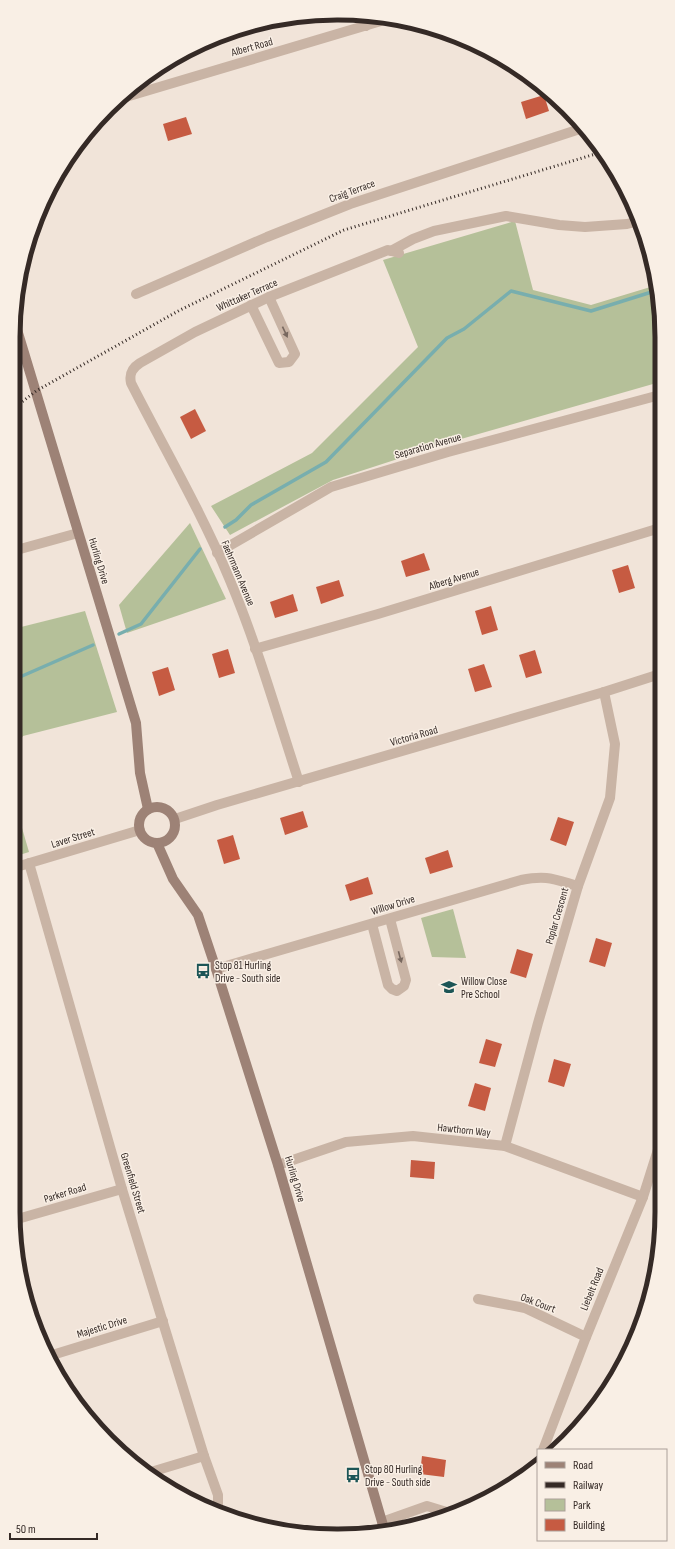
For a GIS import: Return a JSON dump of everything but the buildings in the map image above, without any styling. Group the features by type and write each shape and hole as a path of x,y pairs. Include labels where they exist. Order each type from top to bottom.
{"street":[{"path":"364,22 366,26"},
{"name":"Albert Road","path":"135,93 376,23"},
{"name":"Craig Terrace","path":"136,294 267,237 350,204 577,130"},
{"name":"Whittaker Terrace","path":"131,383 131,372 140,363 195,332 269,297 354,263 388,250 395,252 413,239 434,231 506,216 559,225 585,227 633,222"},
{"path":"251,305 279,363 289,362 295,354 269,297"},
{"name":"Hurling Drive","path":"20,340 136,723 140,773 148,809"},
{"name":"Faehrmann Avenue","path":"131,383 200,515 238,600 299,782"},
{"name":"Separation Avenue","path":"218,553 331,487 448,452 655,396"},
{"name":"Alberg Avenue","path":"255,649 378,614 655,530"},
{"path":"20,549 78,533"},
{"name":"Victoria Road","path":"175,819 217,805 604,692 655,676"},
{"name":"Poplar Crescent","path":"505,1146 540,1016 578,886 610,798 615,744 604,692"},
{"path":"160,807 171,813 175,819 174,832 166,841 157,843 151,842 146,839 140,830 139,823 141,817 148,809 160,807"},
{"name":"Laver Street","path":"20,866 140,830"},
{"name":"Hurling Drive","path":"157,843 173,879 198,915 216,969 278,1165 383,1525"},
{"name":"Greenfield Street","path":"29,863 122,1188 204,1456 218,1495 218,1506"},
{"name":"Willow Drive","path":"216,969 504,885 537,877 550,878 578,886"},
{"path":"372,924 388,985 397,991 404,986 406,980 390,919"},
{"name":"Hawthorn Way","path":"278,1165 346,1142 413,1136 505,1146 643,1197"},
{"name":"Liebelt Road","path":"543,1449 586,1337 643,1197 655,1159"},
{"name":"Parker Road","path":"20,1218 122,1188"},
{"name":"Oak Court","path":"478,1299 525,1308 586,1337"},
{"name":"Majestic Drive","path":"54,1354 163,1321"},
{"path":"155,1471 204,1456"},
{"path":"388,1525 427,1506 443,1511"}],"green space":[{"path":"515,221 533,290 591,305 651,287 655,338 655,385 447,443 333,480 230,535 211,506 312,453 418,347 383,260"},
{"path":"190,523 226,599 127,633 119,605"},
{"path":"85,611 117,712 23,736 20,740 20,627"},
{"path":"20,821 29,852 20,855"},
{"path":"453,909 466,958 432,957 421,918"}],"waterway":[{"path":"225,527 236,520 251,505 326,462 447,338 464,329 511,291 591,311 651,292"},
{"path":"119,634 141,624 200,549"},
{"path":"20,677 93,645"}],"railway":[{"path":"20,404 36,391 180,310 344,230 596,154"}],"place":[{"name":"Stop 81 Hurling Drive - South side","path":"203,971"},
{"name":"Willow Close Pre School","path":"449,987"},
{"name":"Stop 80 Hurling Drive - South side","path":"353,1475"}]}
